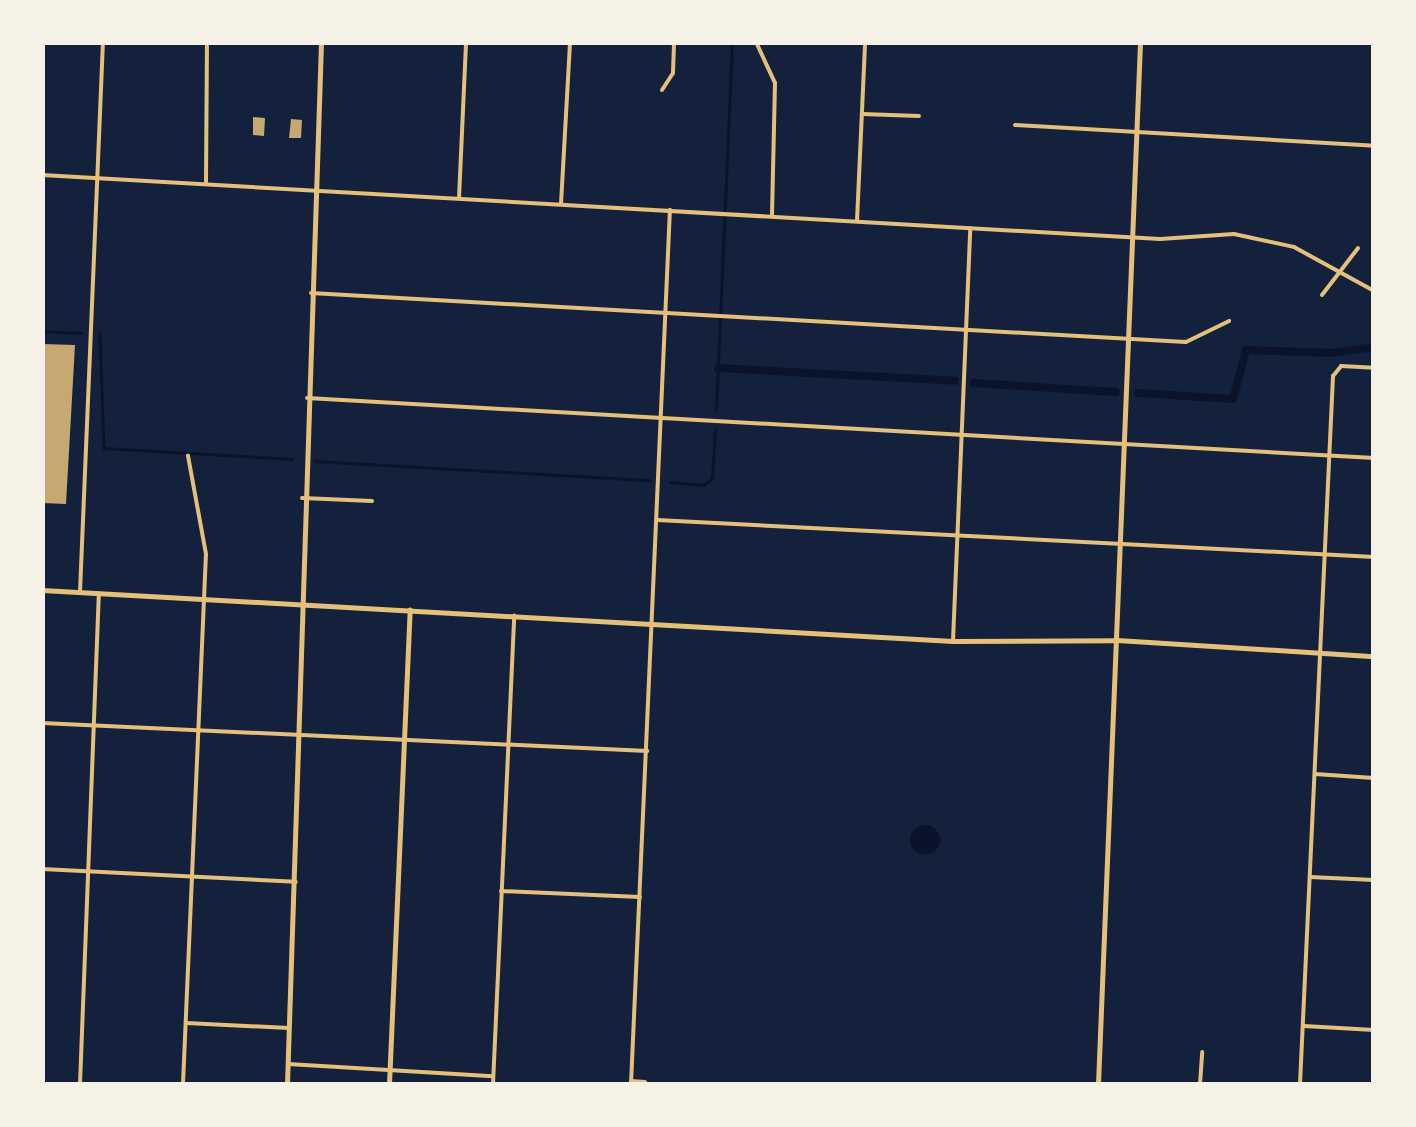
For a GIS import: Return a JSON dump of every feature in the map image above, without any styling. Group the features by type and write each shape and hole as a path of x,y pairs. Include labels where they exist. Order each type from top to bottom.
{"street":[{"path":"80,592 103,42"},
{"path":"206,182 207,42"},
{"path":"287,1084 302,736 302,498 321,42"},
{"path":"459,198 466,42"},
{"path":"562,204 570,42"},
{"path":"662,90 673,72 674,42"},
{"path":"756,42 775,83 772,216"},
{"path":"858,221 865,42"},
{"path":"1098,1084 1140,42"},
{"path":"862,114 919,116"},
{"path":"1015,125 1374,146"},
{"path":"42,175 970,228 1132,236 1254,236 1294,247 1374,292"},
{"path":"645,1082 631,1083 670,210"},
{"path":"953,641 970,228"},
{"path":"1322,296 1358,248"},
{"path":"311,293 1186,342 1229,320"},
{"path":"1300,1084 1333,376 1340,366 1374,368"},
{"path":"307,398 1374,458"},
{"path":"183,1084 205,536 188,456"},
{"path":"302,498 372,502"},
{"path":"658,520 1374,557"},
{"path":"42,590 953,641 1117,640 1374,656"},
{"path":"80,1084 100,593"},
{"path":"389,1084 410,608"},
{"path":"492,1084 514,614"},
{"path":"42,723 647,751"},
{"path":"1315,774 1374,778"},
{"path":"42,870 296,882"},
{"path":"1310,877 1374,880"},
{"path":"501,891 640,897"},
{"path":"186,1023 290,1028"},
{"path":"1304,1026 1374,1030"},
{"path":"1200,1084 1202,1052"},
{"path":"288,1064 493,1076"}],"water":[{"path":"925,825 936,829 940,840 936,851 925,855 914,851 910,840 914,829"}],"building":[{"path":"253,117 265,118 264,136 253,135"},
{"path":"291,119 302,120 301,138 289,138"},
{"path":"42,344 75,345 66,504 42,503"}],"waterway":[{"path":"716,410 732,42"},
{"path":"42,331 81,333"},
{"path":"100,334 104,448 293,459"},
{"path":"1138,393 1233,399 1246,350 1331,353 1374,347"},
{"path":"718,368 955,381"},
{"path":"974,383 1116,392"},
{"path":"670,482 703,485 712,479 715,430"},
{"path":"315,461 649,480"}]}
